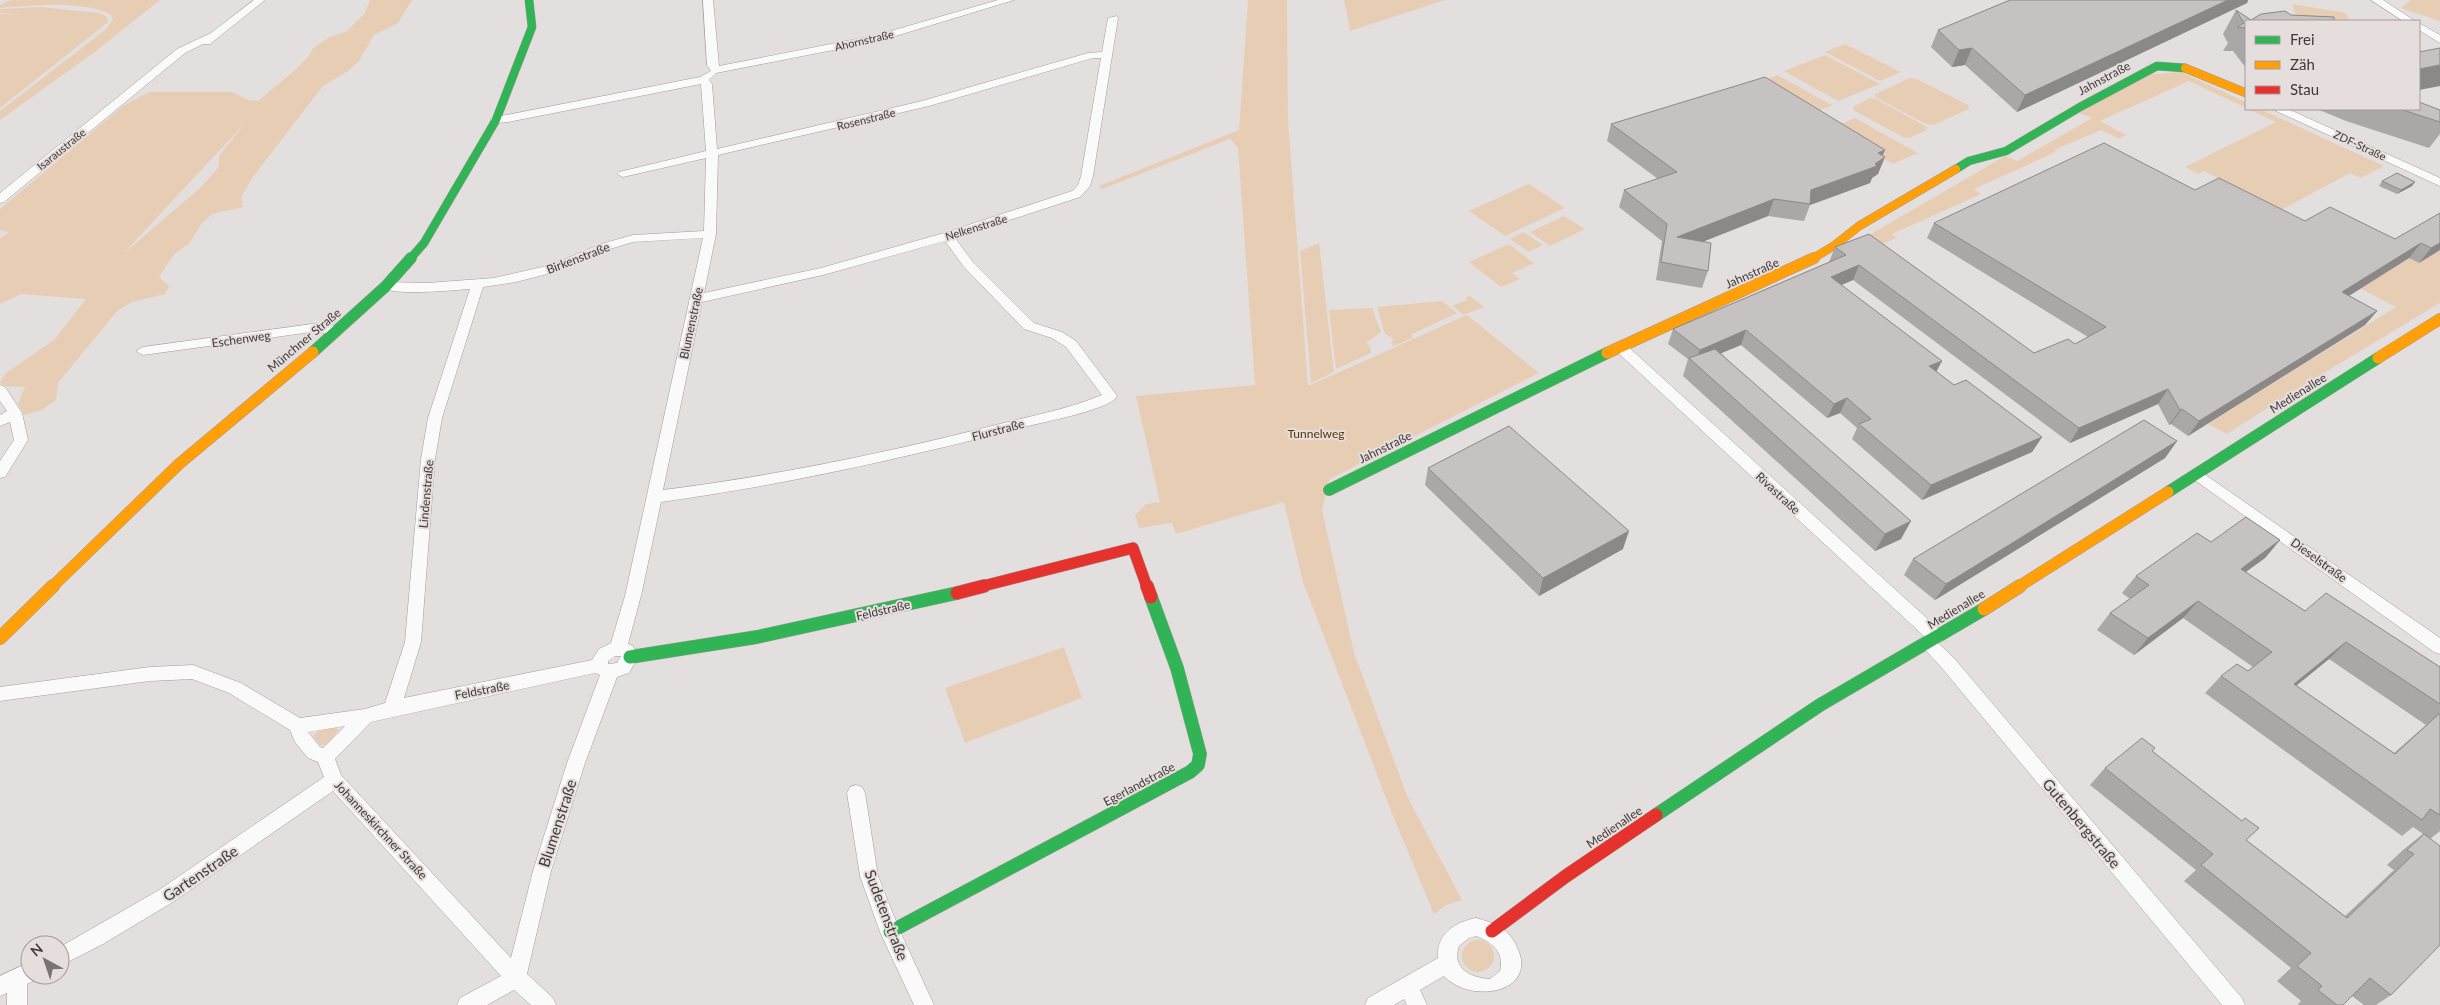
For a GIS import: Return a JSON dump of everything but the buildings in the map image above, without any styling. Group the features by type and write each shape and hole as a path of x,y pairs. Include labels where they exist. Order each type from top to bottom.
{"street":[{"name":"Isaraustraße","path":"0,199 123,99 152,86 212,36 260,0"},
{"name":"Münchner Straße","path":"0,638 178,464 339,330 386,286 424,243 464,178 496,120 532,27 529,0"},
{"path":"496,120 703,80 716,70 712,65 708,0"},
{"name":"Ahornstraße","path":"716,70 879,38 1009,0"},
{"path":"2376,0 2408,20"},
{"name":"Nelkenstraße","path":"697,299 823,271 948,236 1063,200 1076,194 1084,186 1113,18"},
{"path":"2420,27 2440,40"},
{"name":"Rosenstraße","path":"623,174 925,104 1092,55 1107,54"},
{"name":"Jahnstraße","path":"1329,490 1620,348 1802,265 1835,245 1859,226 1969,161 2006,151 2080,107 2152,68 2174,65 2199,72 2245,93"},
{"name":"Blumenstraße","path":"624,653 624,632 710,234 712,154 707,84 703,80"},
{"name":"ZDF-Straße","path":"2282,110 2440,182"},
{"name":"Birkenstraße","path":"386,286 428,287 478,283 555,268 622,241 710,234"},
{"name":"Flurstraße","path":"654,497 834,467 941,445 1106,400 1110,396 1071,344 1057,335 1028,326 968,264 948,236"},
{"name":"Lindenstraße","path":"392,708 413,642 428,459 435,418 478,283"},
{"name":"Medienallee","path":"1492,931 1511,915 1566,876 1820,705 1932,640 2440,319"},
{"name":"Eschenweg","path":"143,351 312,328 339,330"},
{"name":"Rivastraße","path":"1620,348 1932,640"},
{"path":"0,390 15,413 21,440 0,473"},
{"path":"0,421 15,413"},
{"name":"Dieselstraße","path":"2197,474 2440,647"},
{"name":"Feldstraße","path":"624,653 763,637 885,610 1133,548"},
{"name":"Egerlandstraße","path":"890,932 1190,772 1198,765 1200,754 1177,668 1133,548"},
{"name":"Gutenbergstraße","path":"1932,640 1947,662 2235,1005"},
{"path":"605,668 623,668 624,653"},
{"name":"Blumenstraße","path":"516,978 542,871 605,668"},
{"name":"Feldstraße","path":"298,726 365,716 392,708 605,668"},
{"path":"0,694 150,674 193,672 235,688 298,726 303,741 314,753 325,756 335,749 365,716"},
{"name":"Johanneskirchner Straße","path":"325,756 334,780 516,978 546,1005"},
{"name":"Gartenstraße","path":"70,952 102,936 175,892 334,780"},
{"name":"Sudetenstraße","path":"856,792 869,876 890,932 924,1005"},
{"path":"1476,927 1492,931 1501,938 1512,956 1512,967 1502,984 1482,990 1470,987 1460,981 1448,963 1449,944 1460,931 1476,927"},
{"path":"1375,1005 1448,963"},
{"path":"468,1005 516,978"},
{"path":"16,979 17,1005"},
{"path":"1408,986 1417,1005"}],"green space":[{"path":"11,0 160,0 96,51 0,120 0,111 105,30 113,20 111,15 86,7 41,5 0,8 0,5"},
{"path":"370,0 412,0 398,23 374,35 359,61 348,71 323,86 252,178 241,198 243,207 212,214 201,224 189,244 175,253 159,277 169,286 165,294 132,302 117,311 58,383 56,400 42,410 24,415 18,404 25,387 4,386 0,382 6,373 54,340 86,299 21,294 0,304 0,239 9,232 0,230 0,209 123,106 149,92 232,92 248,100 258,101 294,71 309,56 313,48 328,38 347,31 365,13","holes":["245,123 219,156 218,168 200,188 123,254"]},
{"name":"Tunnelweg","path":"1248,0 1287,0 1288,120 1308,386 1467,315 1539,373 1330,479 1322,510 1354,653 1408,798 1462,900 1446,905 1434,914 1391,811 1303,582 1284,502 1176,534 1172,523 1139,528 1135,515 1146,504 1160,502 1136,396 1255,385 1238,148 1230,139 1102,189 1099,186 1239,130"},
{"path":"1344,0 1445,0 1350,31"},
{"path":"2411,0 2440,0 2440,21 2401,8"},
{"path":"2292,4 2346,13 2349,20 2310,20 2297,18"},
{"path":"40,7 99,13 106,16 108,22 0,108 0,14 24,15 0,13 0,9"},
{"path":"1845,44 1901,72 1880,81 1825,52"},
{"path":"1825,55 1880,84 1838,101 1784,71"},
{"path":"2181,72 2245,102 2245,108 2189,81 2100,121 2126,135 2119,139 2101,130 2054,150 2056,152 1974,189 1981,194 1892,234 1897,238 1870,249 1859,241 2005,156 2017,161 2092,118 2079,113 2144,75"},
{"path":"1777,75 1832,105 1807,116 1753,85"},
{"path":"1910,78 1917,79 1968,105 1969,109 1933,125 1926,124 1875,97 1875,94"},
{"path":"1870,98 1876,99 1927,127 1927,130 1909,138 1903,137 1853,110 1854,106"},
{"path":"2250,110 2262,110 2384,166 2361,178 2350,173 2281,210 2204,171 2198,174 2185,167 2276,122"},
{"path":"1855,118 1918,153 1893,164 1831,128"},
{"path":"1529,184 1565,208 1505,236 1469,211"},
{"path":"1564,216 1585,229 1550,246 1530,232"},
{"path":"1524,232 1543,245 1529,252 1510,239"},
{"path":"1319,243 1334,372 1311,383 1300,251"},
{"path":"1509,244 1534,263 1512,273 1520,279 1501,287 1469,262"},
{"path":"2440,250 2440,303 2227,434 2208,424 2293,370 2282,342 2312,359 2396,307 2360,288 2409,258 2419,263"},
{"path":"1470,296 1484,307 1464,315 1452,306 1467,300 1465,298"},
{"path":"1442,301 1457,313 1412,334 1412,338 1394,346 1391,343 1394,339 1385,334 1377,307"},
{"path":"1372,308 1381,332 1366,343 1370,346 1371,353 1336,369 1329,310"},
{"path":"1064,647 1082,698 965,743 945,688"},
{"path":"335,727 339,730 326,745 320,745 313,736 318,731"},
{"path":"1478,940 1484,941 1489,945 1493,950 1493,962 1489,967 1484,971 1478,972 1472,971 1467,967 1463,962 1462,956 1463,950 1467,945 1472,941"}],"traffic: fast":[{"path":"313,352 386,286 424,243 496,120 532,27 529,0"},
{"path":"1956,169 1969,161 2006,151 2080,107 2157,66 2185,68"},
{"path":"1329,490 1607,353"},
{"path":"2168,492 2378,358"},
{"path":"630,657 757,637 957,593"},
{"path":"890,932 1190,772 1198,765 1200,754 1177,668 1151,597"},
{"path":"1656,815 1820,705 1984,609"}],"traffic: slow":[{"path":"2185,68 2245,93"},
{"path":"1607,353 1802,265 1835,245 1859,226 1956,169"},
{"path":"2378,358 2440,319"},
{"path":"0,638 179,464 313,352"},
{"path":"1984,609 2168,492"}],"traffic: jam":[{"path":"957,593 1133,548 1151,597"},
{"path":"1492,931 1566,876 1656,815"}]}
